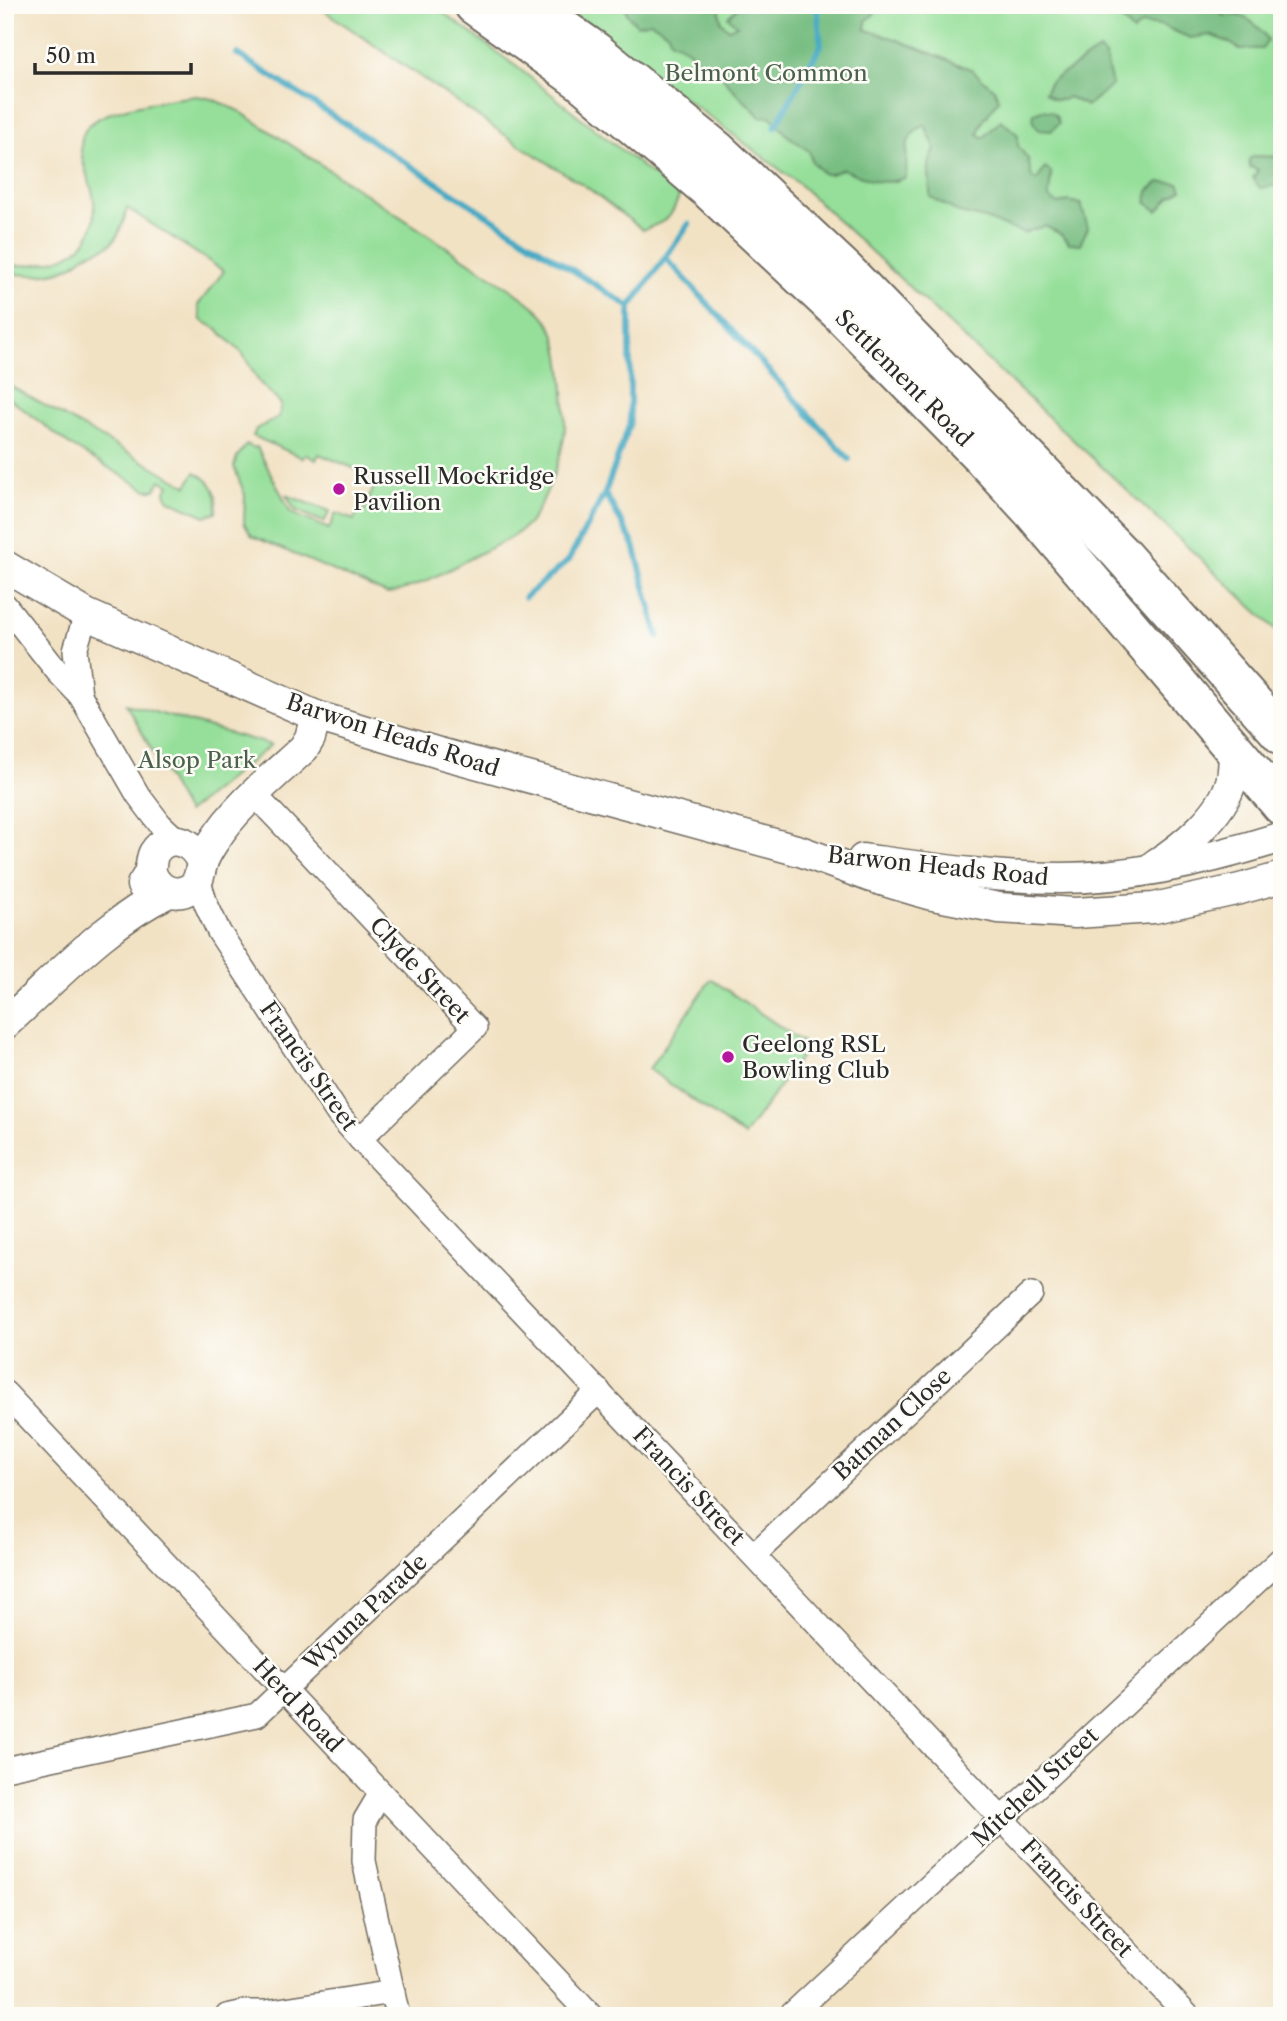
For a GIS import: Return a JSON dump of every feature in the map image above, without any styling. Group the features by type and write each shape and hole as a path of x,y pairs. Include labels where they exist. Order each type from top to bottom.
{"highway":[{"name":"Settlement Road","path":"474,5 582,82 709,190 839,312 1024,503 1282,806"},
{"name":"Settlement Road","path":"529,5 595,51 718,151 845,270 1119,552 1282,735"}],"street":[{"name":"Barwon Heads Road","path":"5,566 86,614 316,716 439,753 800,851 928,894 1018,910 1075,914 1154,908 1282,877"},
{"path":"5,605 57,671 80,695 138,795 150,833 166,851"},
{"path":"80,695 75,650 86,614"},
{"path":"5,1024 114,925 147,902 187,882 233,816 304,748 310,738 316,716"},
{"path":"1147,870 1196,835 1218,807 1231,784 1235,749"},
{"name":"Clyde Street","path":"255,795 475,1028 360,1139"},
{"path":"114,925 166,851 205,833 233,816"},
{"name":"Barwon Heads Road","path":"800,851 965,873 1083,877 1196,861 1282,837"},
{"path":"166,851 196,850 187,882"},
{"path":"166,851 156,883 187,882"},
{"path":"1018,910 1025,877"},
{"name":"Francis Street","path":"187,882 198,909 219,932 338,1114 360,1139 1188,2016"},
{"path":"1240,888 1282,894"},
{"name":"Batman Close","path":"754,1555 1031,1294"},
{"name":"Wyuna Parade","path":"5,1769 257,1715 599,1391"},
{"name":"Herd Road","path":"5,1393 591,2016"},
{"name":"Mitchell Street","path":"790,2016 1282,1558"},
{"path":"388,1800 365,1820 363,1845 364,1861 398,2016"},
{"path":"227,2016 393,1992"}],"green space":[{"path":"316,5 430,5 441,11 517,67 679,196 673,210 663,222 643,230 588,188 521,146"},
{"name":"Belmont Common","path":"560,5 1282,5 1282,635 799,184"},
{"name":"Belmont Common","path":"617,5 719,5 721,22 729,29 737,25 728,17 740,5 878,5 875,13 866,21 866,30 971,69 994,89 999,99 982,123 978,134 983,138 1001,120 1018,135 1018,146 1028,159 1032,178 1037,180 1045,168 1051,172 1049,198 1059,204 1069,201 1081,204 1088,228 1080,244 1069,243 1061,234 1045,226 1023,233 960,213 930,197 929,168 935,148 925,125 912,135 909,141 906,177 882,182 843,169 824,174 812,162 809,151 787,135 770,116 760,117 731,88 718,68 710,66 698,71 693,66 695,60 691,53 671,41 668,33 651,22 637,25 626,9"},
{"path":"1119,5 1215,5 1222,15 1238,15 1248,20 1260,29 1268,40 1262,49 1240,49 1210,35 1190,38 1163,26 1142,24 1133,32 1122,20"},
{"path":"1099,50 1105,56 1112,85 1087,106 1068,97 1063,100 1053,99 1045,93 1050,82"},
{"path":"197,96 212,99 239,111 512,290 545,318 553,331 562,368 564,437 555,471 544,497 532,519 516,534 435,577 387,594 252,536 244,523 245,495 234,467 237,457 247,444 253,448 257,447 291,513 329,529 336,513 354,520 358,511 363,512 378,478 319,454 316,460 305,454 303,458 253,436 256,429 279,417 281,404 259,382 243,354 217,329 201,320 198,305 224,271 127,208 116,238 106,247 88,254 70,267 38,275 5,272 5,266 38,264 68,255 80,247 89,235 94,220 94,201 81,147 86,129 94,121 137,105"},
{"path":"1042,110 1053,113 1058,119 1059,123 1051,131 1039,130 1033,122 1034,113"},
{"path":"1255,156 1282,157 1282,185 1260,188 1253,178 1258,170 1250,167 1249,159"},
{"path":"1159,182 1179,183 1182,189 1169,198 1158,211 1147,203 1148,191"},
{"path":"5,383 187,486 195,472 213,488 217,499 216,513 205,516 169,500 165,493 169,485 160,480 155,490 147,490 71,446 5,395"},
{"path":"286,495 330,511 324,522 295,510"},
{"name":"Alsop Park","path":"126,704 271,745 187,813"},
{"name":"Geelong RSL Bowling Club","path":"711,979 808,1046 744,1136 649,1069"}],"waterway":[{"path":"775,127 821,45 817,5"},
{"path":"237,54 630,307 689,224"},
{"path":"666,258 849,459"},
{"path":"525,597 569,560 605,493 630,423 630,307"},
{"path":"605,493 634,545 658,636"}],"place":[{"name":"Russell Mockridge Pavilion","path":"339,489"},
{"name":"Geelong RSL Bowling Club","path":"728,1057"}]}
